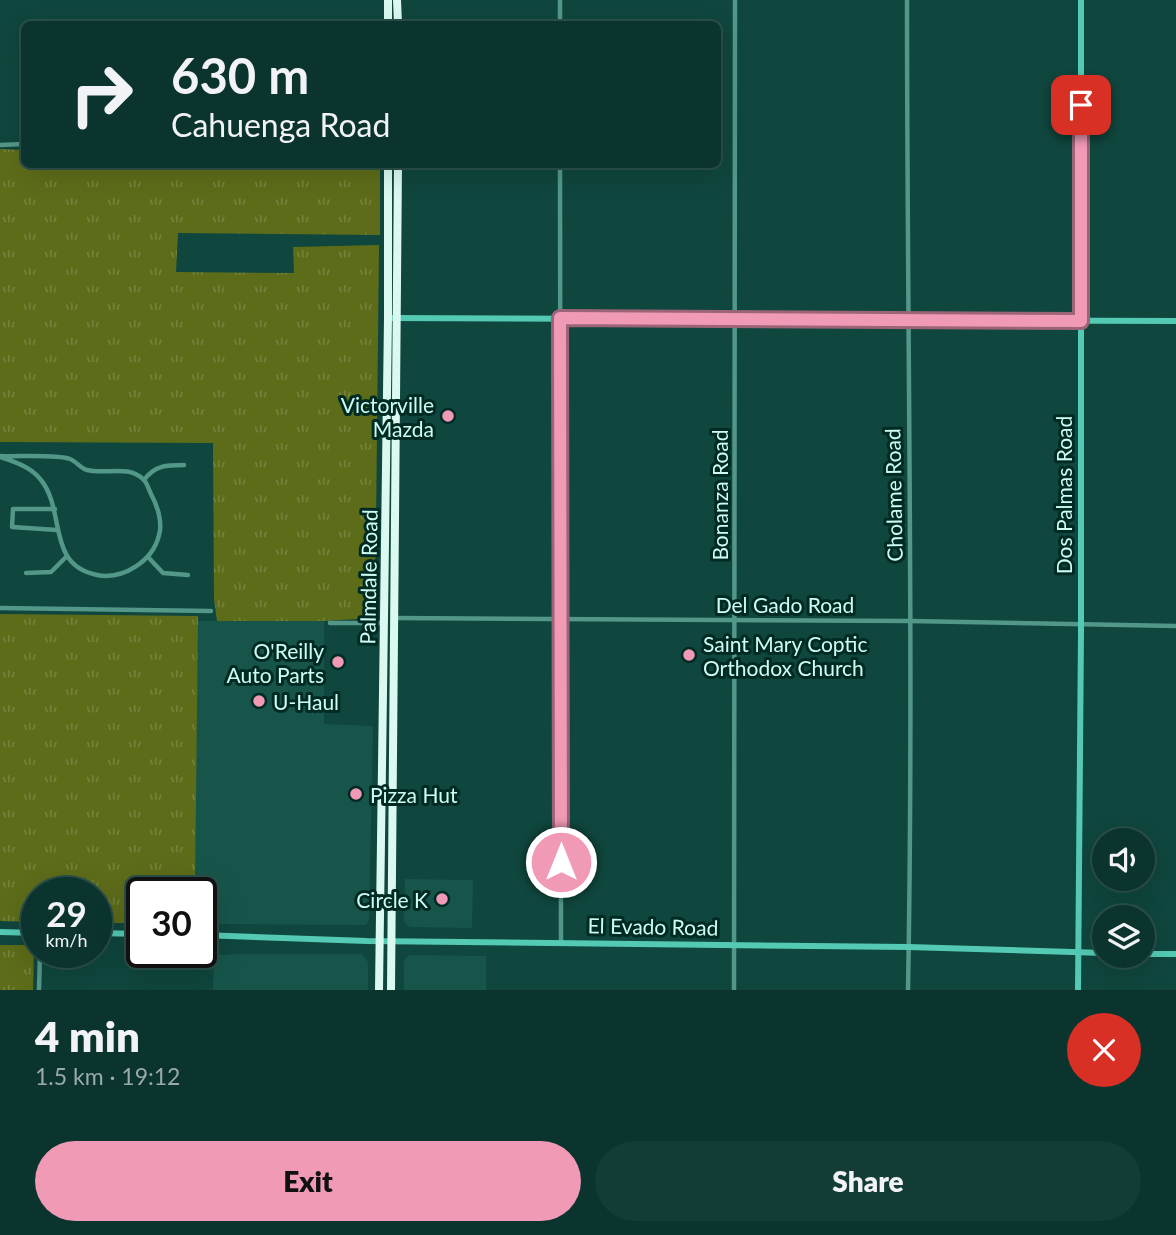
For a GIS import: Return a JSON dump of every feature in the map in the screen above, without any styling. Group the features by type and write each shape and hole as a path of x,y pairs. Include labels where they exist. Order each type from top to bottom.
{"highway":[{"path":"388,0 388,21"},
{"path":"397,0 398,21"},
{"name":"Palmdale Road","path":"388,168 393,318 391,990"},
{"name":"Palmdale Road","path":"379,990 384,623 398,168"}],"street":[{"path":"560,0 560,21"},
{"name":"Bonanza Road","path":"734,990 735,0"},
{"name":"Cholame Road","path":"907,0 910,621 908,990"},
{"name":"Dos Palmas Road","path":"1078,990 1081,0"},
{"path":"0,145 21,144"},
{"path":"560,168 561,943"},
{"path":"393,318 1176,321"},
{"path":"0,456 69,459 86,470 126,470 144,480 158,506 160,535 148,557 129,571 108,575 97,575 81,569 63,551 55,509 41,480 23,465 0,456"},
{"path":"144,480 150,471 158,467 184,465"},
{"path":"55,509 13,509 12,527 57,530"},
{"path":"26,573 51,572 67,556"},
{"path":"148,557 163,573 188,575"},
{"path":"0,608 211,611"},
{"name":"Del Gado Road","path":"394,618 910,621 1176,626"},
{"path":"330,622 384,623"},
{"path":"0,932 21,933"},
{"name":"El Evado Road","path":"217,936 380,941 908,947 1092,953"},
{"path":"1155,954 1176,954"},
{"path":"39,990 40,968"}],"shaded area":[{"path":"197,621 324,621 324,724 373,726 369,920 366,925 217,924 217,877 195,877"},
{"path":"405,879 473,880 472,928 410,927 404,922"},
{"path":"362,954 368,962 368,990 213,990 217,955"},
{"path":"409,955 486,956 486,990 404,990 404,961"}],"green space":[{"path":"0,149 21,150 21,168 380,168 380,235 178,233 176,272 294,273 293,247 379,245 375,618 217,621 214,599 213,443 0,442"},
{"path":"0,614 198,616 195,877 126,877 126,923 112,923 112,877 21,877 21,922 0,921"},
{"path":"0,945 21,945 21,968 33,968 33,990 0,990"}],"place":[{"name":"Victorville Mazda","path":"448,416"},
{"name":"Saint Mary Coptic Orthodox Church","path":"689,655"},
{"name":"O'Reilly Auto Parts","path":"338,662"},
{"name":"U-Haul","path":"259,701"},
{"name":"Pizza Hut","path":"356,794"},
{"name":"Circle K","path":"442,899"}],"route":[{"path":"561,862 560,318 1081,321 1081,105"}]}
